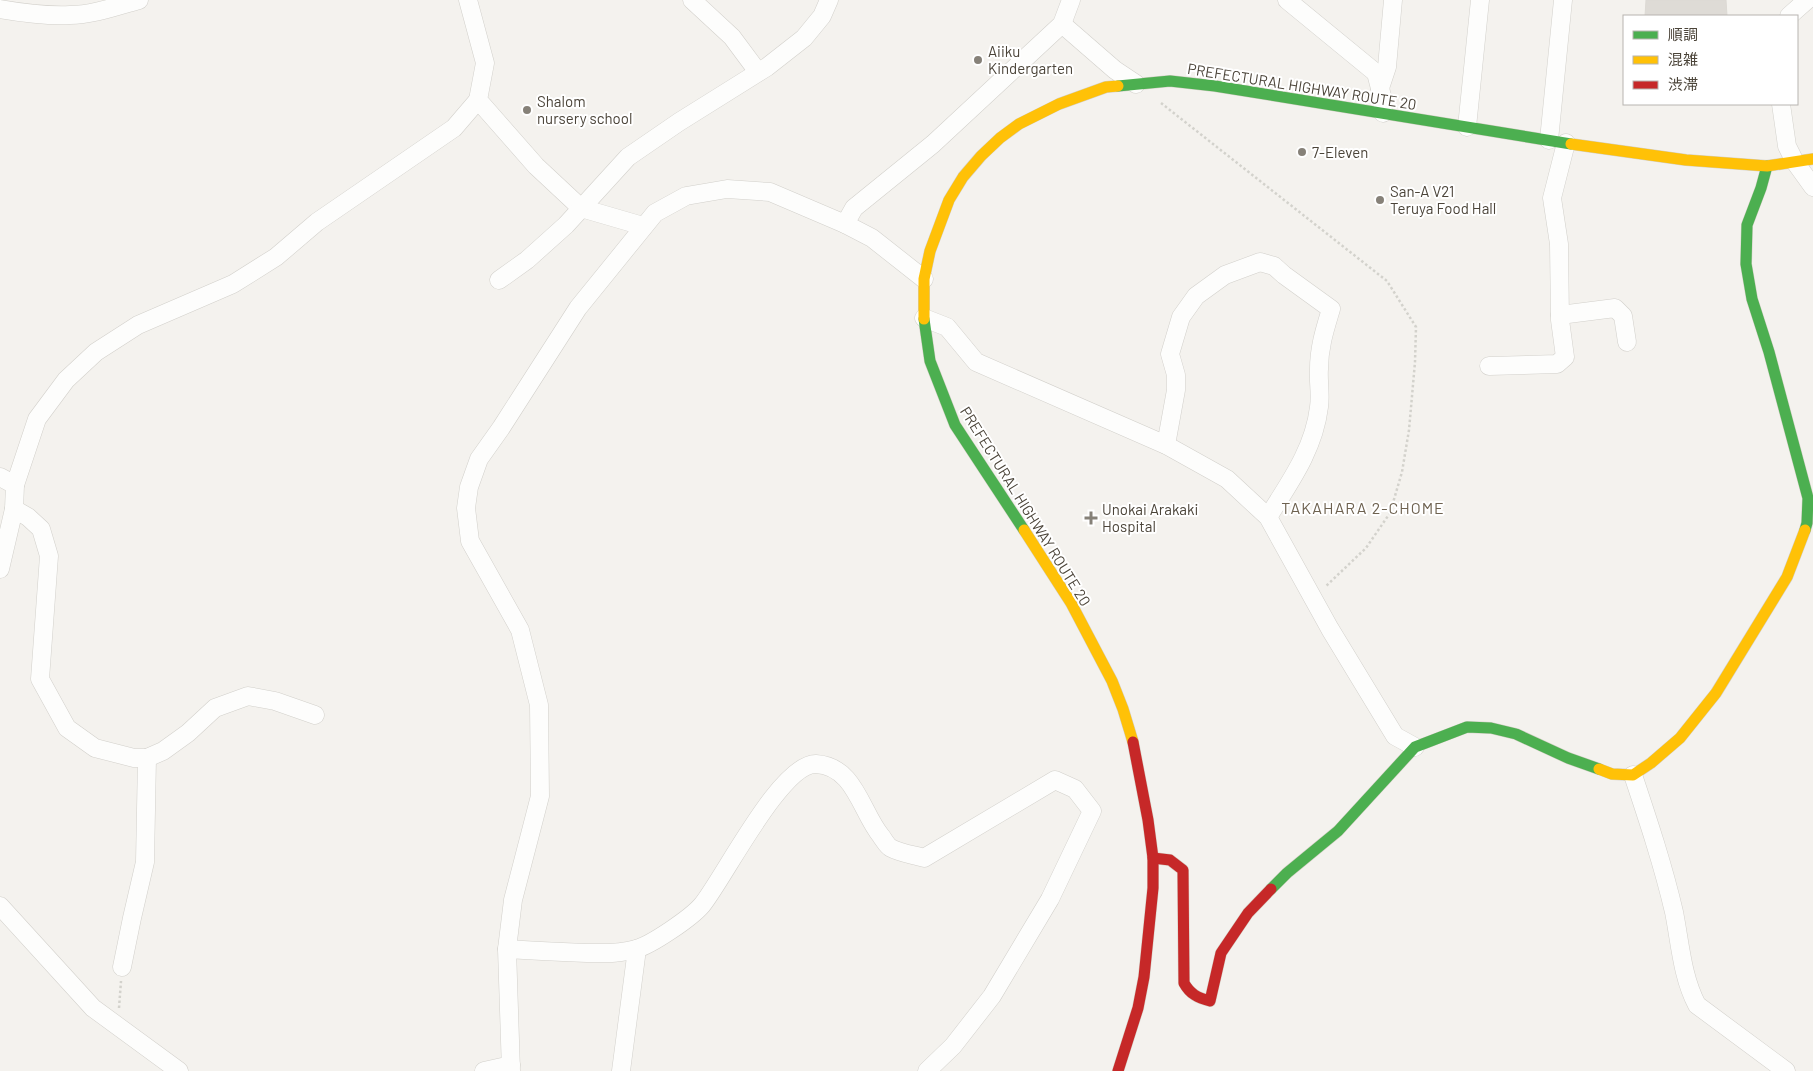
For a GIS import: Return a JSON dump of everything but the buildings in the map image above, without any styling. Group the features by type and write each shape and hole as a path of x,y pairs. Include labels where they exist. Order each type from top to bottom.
{"main road":[{"name":"PREFECTURAL HIGHWAY ROUTE 20","path":"1118,1071 1138,1008 1149,938 1153,858 1142,785 1134,746 1112,681 1071,603 955,425 930,361 924,318 924,279 930,251 949,200 963,177 980,156 1000,138 1019,124 1059,104 1106,87 1170,81 1215,86 1686,160 1767,166 1813,159"},
{"path":"1153,858 1166,858 1176,862 1183,870 1184,983 1188,991 1196,997 1210,1001 1221,953 1248,913 1287,873 1338,831 1415,747 1467,727 1491,728 1516,734 1568,758 1612,774 1633,775 1651,764 1680,738 1716,693 1787,577 1807,523 1810,500 1769,352 1752,300 1746,264 1747,225 1767,166"}],"street":[{"path":"0,9 23,13 72,15 111,8 139,0"},
{"path":"0,569 14,509 8,481 37,419 66,380 96,352 138,325 233,284 276,257 317,222 454,128 478,100 486,63 468,0"},
{"path":"692,0 732,36 758,72"},
{"path":"499,280 527,260 566,225 628,157 758,72 804,38 822,16 829,0"},
{"path":"845,224 854,208 933,144 1062,24 1071,0"},
{"path":"1287,0 1376,73 1383,113"},
{"path":"1380,88 1387,67 1393,0"},
{"path":"1467,127 1480,0"},
{"path":"1489,366 1557,364 1564,357 1560,314 1558,244 1552,198 1557,141 1563,0"},
{"path":"1790,15 1807,0"},
{"path":"1062,24 1115,70 1136,84"},
{"path":"478,100 536,166 581,208 643,226"},
{"path":"1781,105 1787,146 1795,162 1813,187"},
{"path":"484,1071 511,1068 507,949 513,900 540,796 539,705 520,630 470,541 466,508 469,487 479,460 578,308 655,213 686,196 727,189 770,192 845,224 872,238 924,279"},
{"path":"1166,444 1176,390 1176,376 1170,354 1181,317 1196,296 1226,275 1260,262 1274,266 1331,309 1321,339 1319,368 1320,406 1311,443 1295,475 1268,517"},
{"path":"1560,314 1615,308 1623,316 1627,342"},
{"path":"924,318 947,327 976,362 1166,444 1226,479 1268,517 1330,629 1395,736 1415,747"},
{"path":"14,509 28,516 42,529 49,556 40,680 67,728 96,748 134,758 147,758 163,751 188,733 215,708 248,696 276,701 314,715"},
{"path":"122,967 145,862 147,758"},
{"path":"507,949 614,953 637,949 685,922 701,907 722,877 754,822 790,777 801,769 814,764 834,768 857,792 872,826 890,848 924,858 1055,780 1075,789 1092,811 1050,899 992,996 953,1046 927,1071"},
{"path":"1633,775 1657,847 1674,912 1690,992 1697,1005 1786,1071"},
{"path":"0,906 93,1008 179,1071"},
{"path":"620,1071 637,949"}],"path":[{"path":"120,1028 122,1009 119,1009 122,967"}],"traffic: fast":[{"path":"1118,86 1170,81 1215,86 1571,144"},
{"path":"1767,166 1747,225 1746,264 1752,299 1769,352 1808,498 1805,530"},
{"path":"924,319 930,361 955,425 1024,530"},
{"path":"1271,889 1287,873 1338,831 1415,747 1467,727 1491,728 1516,734 1568,758 1599,769"}],"traffic: slow":[{"path":"924,319 924,279 930,251 949,200 963,177 1000,138 1019,124 1059,104 1106,87 1118,86"},
{"path":"1571,144 1686,160 1767,166 1813,159"},
{"path":"1024,530 1071,603 1112,681 1133,742"},
{"path":"1599,769 1612,774 1633,775 1651,763 1680,738 1716,693 1787,577 1805,530"}],"traffic: jam":[{"path":"1118,1071 1138,1008 1144,977 1153,888 1153,858 1148,820 1133,742"},
{"path":"1153,858 1170,860 1183,870 1184,983 1195,995 1210,1001 1221,953 1248,913 1271,889"}],"place":[{"name":"Aiiku Kindergarten","path":"978,60"},
{"name":"Shalom nursery school","path":"527,110"},
{"name":"7-Eleven","path":"1302,152"},
{"name":"San-A V21 Teruya Food Hall","path":"1380,200"},
{"name":"Unokai Arakaki Hospital","path":"1091,518"}],"district":[{"name":"TAKAHARA 2-CHOME","path":"1363,507"}]}
